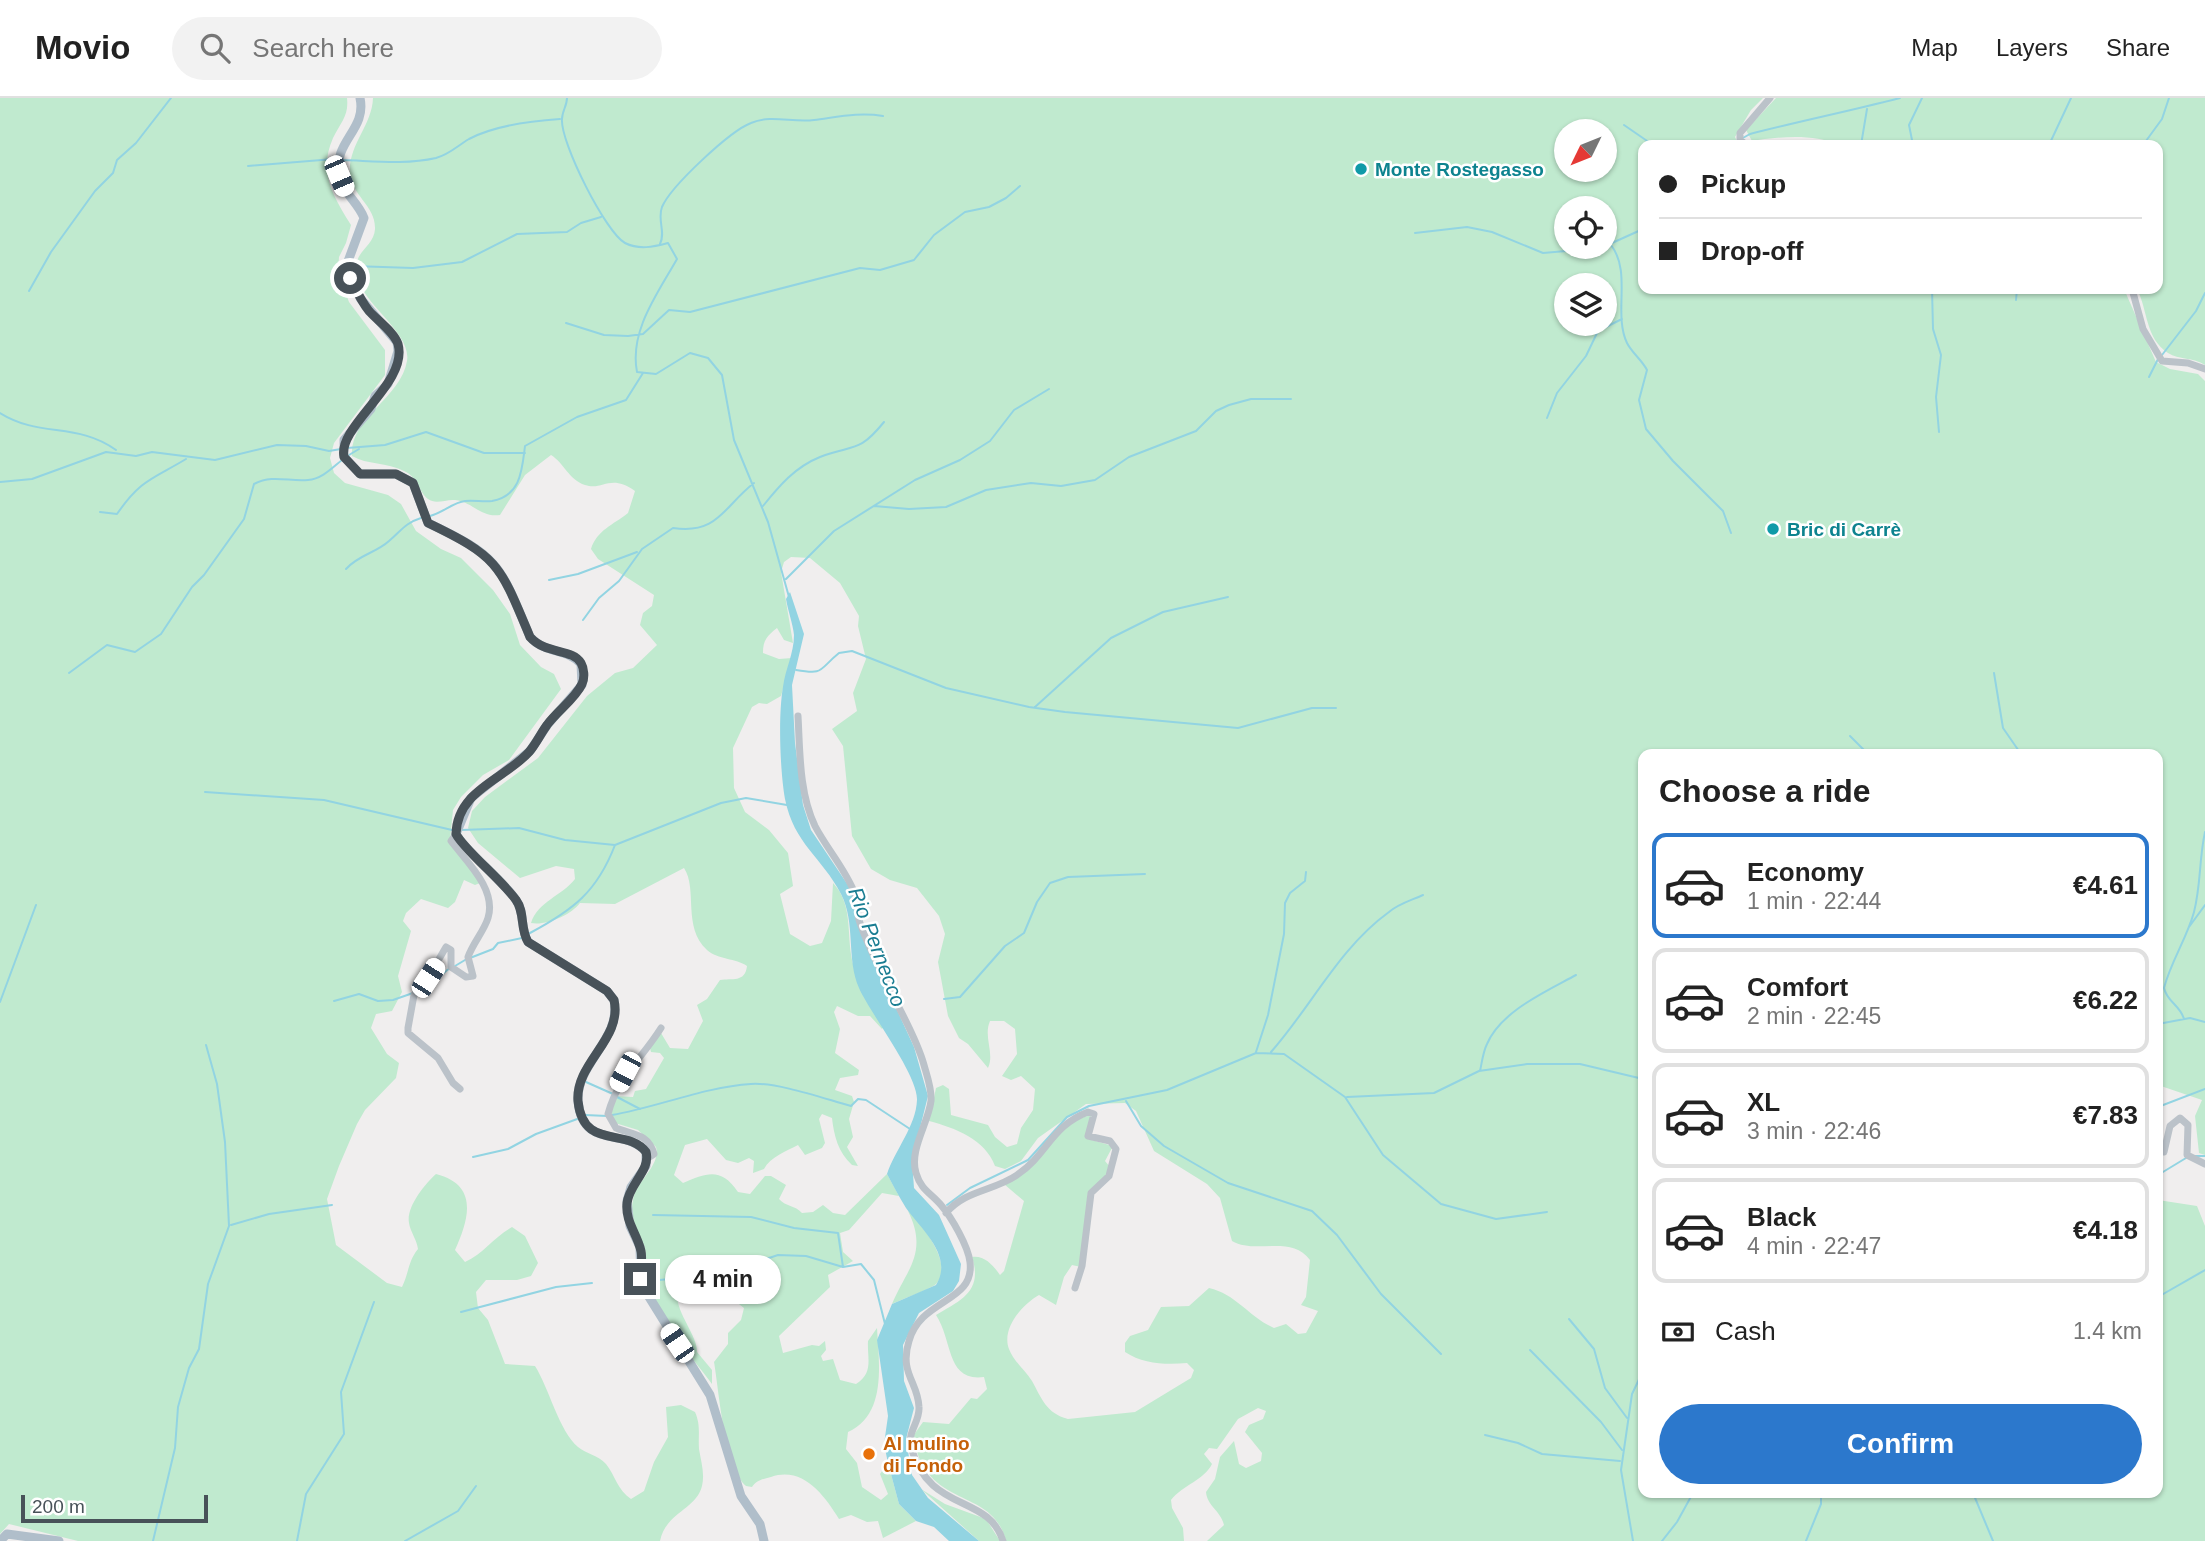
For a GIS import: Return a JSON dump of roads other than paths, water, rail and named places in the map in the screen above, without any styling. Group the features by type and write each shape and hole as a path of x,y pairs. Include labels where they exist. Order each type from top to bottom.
{"main road":[{"path":"360,98 358,123 339,150 338,159 339,176 345,190 364,218 347,264 360,298 397,342 398,351 388,384 375,396 370,409 344,440 344,457 360,474 396,474 413,483 428,523 471,543 502,571 530,637 547,650 573,655 582,664 582,685 548,724 530,751 471,798 456,834 460,842 489,867 516,900 528,942 607,991 614,1000 610,1032 582,1077 578,1098 580,1113 599,1135 635,1142 643,1147 648,1158 631,1186 627,1201 630,1226 640,1247 641,1284 710,1395 741,1496 760,1524 764,1541"},
{"path":"0,1541 7,1534 59,1541"}],"street":[{"path":"1740,140 1740,133 1770,98"},
{"path":"2133,294 2143,329 2162,361 2194,363 2205,369"},
{"path":"798,716 801,767 814,823 855,893 863,931 923,1061 931,1097 916,1154 915,1170 921,1186 944,1209 969,1257 970,1274 962,1289 924,1314 909,1341 907,1374 919,1411 910,1437 911,1445 915,1461 928,1482 958,1503 985,1514 1003,1541"},
{"path":"456,834 451,841 478,875 488,902 489,917 468,957 473,976 466,977 451,967 451,950 446,947 428,978 414,995 408,1033 438,1058 453,1083 460,1089"},
{"path":"648,1158 654,1154 647,1140 640,1134 616,1128 608,1114 614,1092 625,1072 648,1048 661,1028"},
{"path":"944,1209 1012,1179 1028,1168 1065,1121 1088,1112 1094,1114 1088,1136 1110,1141 1116,1149 1109,1176 1091,1193 1082,1266 1075,1288"},
{"path":"2164,1152 2170,1126 2180,1118 2188,1125 2187,1155 2205,1164"}],"water":[{"path":"790,592 804,634 792,685 795,743 803,805 811,830 854,894 863,936 914,1047 928,1096 912,1160 914,1188 939,1215 961,1264 959,1281 953,1291 919,1313 903,1345 904,1381 914,1408 906,1439 912,1475 928,1498 979,1541 949,1541 934,1527 916,1521 899,1504 884,1444 888,1416 877,1340 892,1304 936,1285 941,1264 927,1234 906,1208 887,1174 916,1110 915,1089 902,1060 859,988 853,965 846,905 834,881 795,828 785,799 780,728 781,699 794,642 786,599"}],"waterway":[{"path":"29,291 51,252 95,191 113,173 117,160 136,143 171,98"},
{"name":"Rio Pernecco","path":"567,98 562,119 568,147 607,223 625,243 636,247 668,243 677,259 641,327 637,342 637,372 656,374 690,353 708,358 722,375 734,440 768,522 789,597"},
{"path":"1741,139 1750,134 1900,98"},
{"path":"1912,140 1909,125 1922,98"},
{"path":"2051,140 2071,98"},
{"path":"2147,140 2162,119 2169,98"},
{"path":"1862,140 1867,109"},
{"path":"660,244 660,217 668,198 702,160 742,128 767,119 806,121 857,115 883,116"},
{"path":"343,160 401,162 436,158 490,130 560,119"},
{"path":"1624,125 1646,140"},
{"path":"248,166 334,159"},
{"path":"566,323 604,335 643,334 669,310 690,312 860,268 880,270 914,260 934,235 965,212 989,207 1020,186"},
{"path":"352,266 413,268 462,262 517,234 567,232 581,223 601,217"},
{"path":"1415,233 1467,227 1492,232 1543,253 1601,248 1638,231"},
{"path":"1617,256 1622,280 1623,332 1629,347 1647,370 1639,400 1646,429 1673,461 1723,511 1731,533"},
{"path":"2162,355 2196,311 2205,293"},
{"path":"1932,294 1933,329 1941,355 1936,397 1939,432"},
{"path":"2016,300 2017,294"},
{"path":"1547,418 1557,393 1586,356 1598,331 1622,319"},
{"path":"2149,377 2158,359"},
{"path":"430,516 461,502 492,501 509,494 518,481 525,446 577,417 626,400 643,373"},
{"path":"786,579 834,531 915,480 960,460 990,441 1014,410 1049,389"},
{"path":"874,506 909,509 946,507 986,490 1031,483 1061,486 1095,480 1129,457 1196,431 1216,411 1229,405 1251,399 1291,399"},
{"path":"0,413 30,425 87,436 116,450"},
{"path":"763,506 781,484 803,466 820,457 861,444 884,422"},
{"path":"347,448 385,445 426,432 484,453 525,453"},
{"path":"0,482 32,479 106,452 136,456 152,452 215,460 277,445 306,446 329,451 341,449"},
{"path":"349,455 359,449"},
{"path":"100,512 117,514 141,486 186,459"},
{"path":"69,673 107,645 135,652 161,634 192,587 204,575 244,519 254,484 274,479 318,478 342,460"},
{"path":"583,620 599,598 619,581 642,549 673,528 688,529 710,523 754,483"},
{"path":"346,569 421,518"},
{"path":"549,580 578,574 637,552"},
{"path":"1035,707 1111,638 1163,612 1228,597"},
{"path":"796,670 820,670 839,653 852,651 946,688 1029,707 1238,728 1312,708 1336,708"},
{"path":"1994,673 2003,728 2018,749"},
{"path":"1850,736 1863,749"},
{"path":"205,792 324,800 452,830"},
{"path":"461,830 519,828 565,840 615,845 721,803 746,798 787,805"},
{"path":"2184,1019 2164,988 2194,912 2205,832"},
{"path":"530,933 582,898 600,875 615,845"},
{"path":"1256,1052 1268,1015 1284,934 1285,903 1290,893 1305,881 1306,872"},
{"path":"944,999 960,997 1005,946 1024,933 1037,902 1050,883 1068,877 1145,874"},
{"path":"1271,1052 1355,943 1393,909 1423,895"},
{"path":"0,1002 36,905"},
{"path":"2189,927 2205,905"},
{"path":"470,958 493,949 498,943 522,938"},
{"path":"455,966 465,960"},
{"path":"419,992 450,968"},
{"path":"1480,1071 1487,1044 1503,1022 1526,1003 1576,975"},
{"path":"334,1001 359,994 378,1001 393,1000 413,993"},
{"path":"2163,1023 2190,1018 2205,1022"},
{"path":"153,1541 175,1448 178,1407 189,1368 199,1349 208,1284 229,1226 225,1142 217,1084 206,1045"},
{"path":"947,1205 970,1188 1028,1160 1067,1117 1089,1106 1167,1090 1256,1053 1284,1054 1345,1097 1383,1155 1441,1204 1496,1219 1547,1212"},
{"path":"1347,1097 1434,1093 1479,1071 1527,1064 1580,1064 1638,1078"},
{"path":"586,1082 613,1094"},
{"path":"612,1115 716,1089 762,1084 787,1088 851,1106 858,1099 866,1100 910,1129"},
{"path":"2163,1105 2205,1089"},
{"path":"617,1097 640,1109"},
{"path":"1126,1101 1141,1126 1164,1146 1228,1183 1312,1211 1337,1235 1381,1294 1441,1354"},
{"path":"585,1115 607,1116"},
{"path":"473,1157 508,1149 536,1134 580,1118"},
{"path":"2195,1156 2205,1156"},
{"path":"2163,1172 2186,1158"},
{"path":"231,1225 269,1214 332,1205"},
{"path":"653,1215 751,1217 794,1228 838,1233 843,1267"},
{"path":"649,1281 721,1274 778,1255 806,1256 843,1267 861,1264 874,1280 885,1324"},
{"path":"2163,1294 2205,1270"},
{"path":"461,1312 556,1287 592,1283"},
{"path":"297,1541 306,1494 344,1434 341,1392 374,1302"},
{"path":"1569,1319 1594,1349 1605,1388 1627,1418"},
{"path":"1530,1350 1601,1422 1622,1450"},
{"path":"1633,1541 1621,1470 1632,1394 1638,1381"},
{"path":"1485,1435 1518,1443 1542,1454 1620,1461"},
{"path":"405,1541 458,1511 476,1486"},
{"path":"1662,1541 1677,1522 1690,1498"},
{"path":"1806,1541 1821,1498"},
{"path":"1975,1498 1993,1541"}],"place":[{"name":"Monte Rostegasso","path":"1361,169"},
{"name":"Bric di Carrè","path":"1773,529"},
{"name":"Al mulino di Fondo","path":"869,1454"}]}
